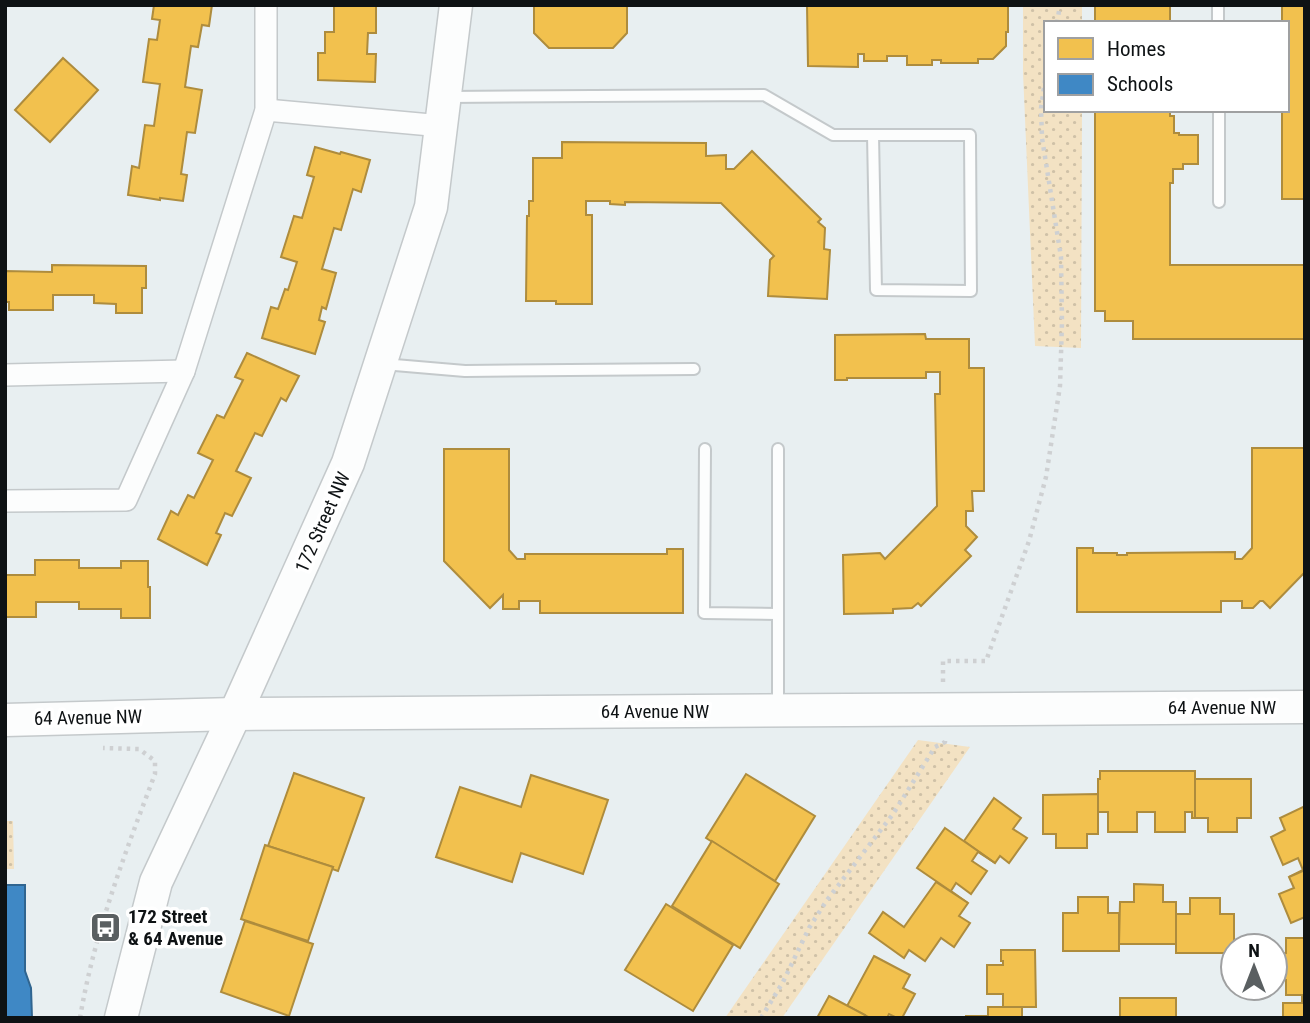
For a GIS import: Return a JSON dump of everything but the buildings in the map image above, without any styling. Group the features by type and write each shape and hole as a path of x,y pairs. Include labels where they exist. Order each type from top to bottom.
{"street":[{"path":"5,501 126,500 184,371 266,110 266,5"},
{"name":"172 Street NW","path":"121,1018 156,882 348,463 381,364 431,207 457,5"},
{"path":"266,110 443,111"},
{"path":"5,375 184,371"},
{"name":"64 Avenue NW","path":"5,720 235,714 1302,707"}],"lane":[{"path":"443,111 764,95 833,135 873,135 970,135 971,291 876,290 873,135"},
{"path":"1219,112 1219,202"},
{"path":"381,364 465,371 694,369"},
{"path":"705,449 704,613 777,614"},
{"path":"778,449 778,710"}],"path":[{"path":"761,1018 827,900 893,814 935,747 945,742 943,661 986,661 1030,541 1046,477 1060,386 1062,322 1058,230 1042,138 1041,108 1044,88"},
{"path":"80,1018 85,986 123,858 155,774 155,761 139,749 99,748"}],"shaded area":[{"path":"1023,5 1082,5 1082,21 1044,21 1044,112 1082,112 1081,348 1035,346 1023,73"},
{"path":"918,740 970,747 782,1018 725,1018"},
{"path":"5,821 13,821 14,869 5,869"}],"place":[{"name":"172 Street & 64 Avenue","path":"105,927"}]}
